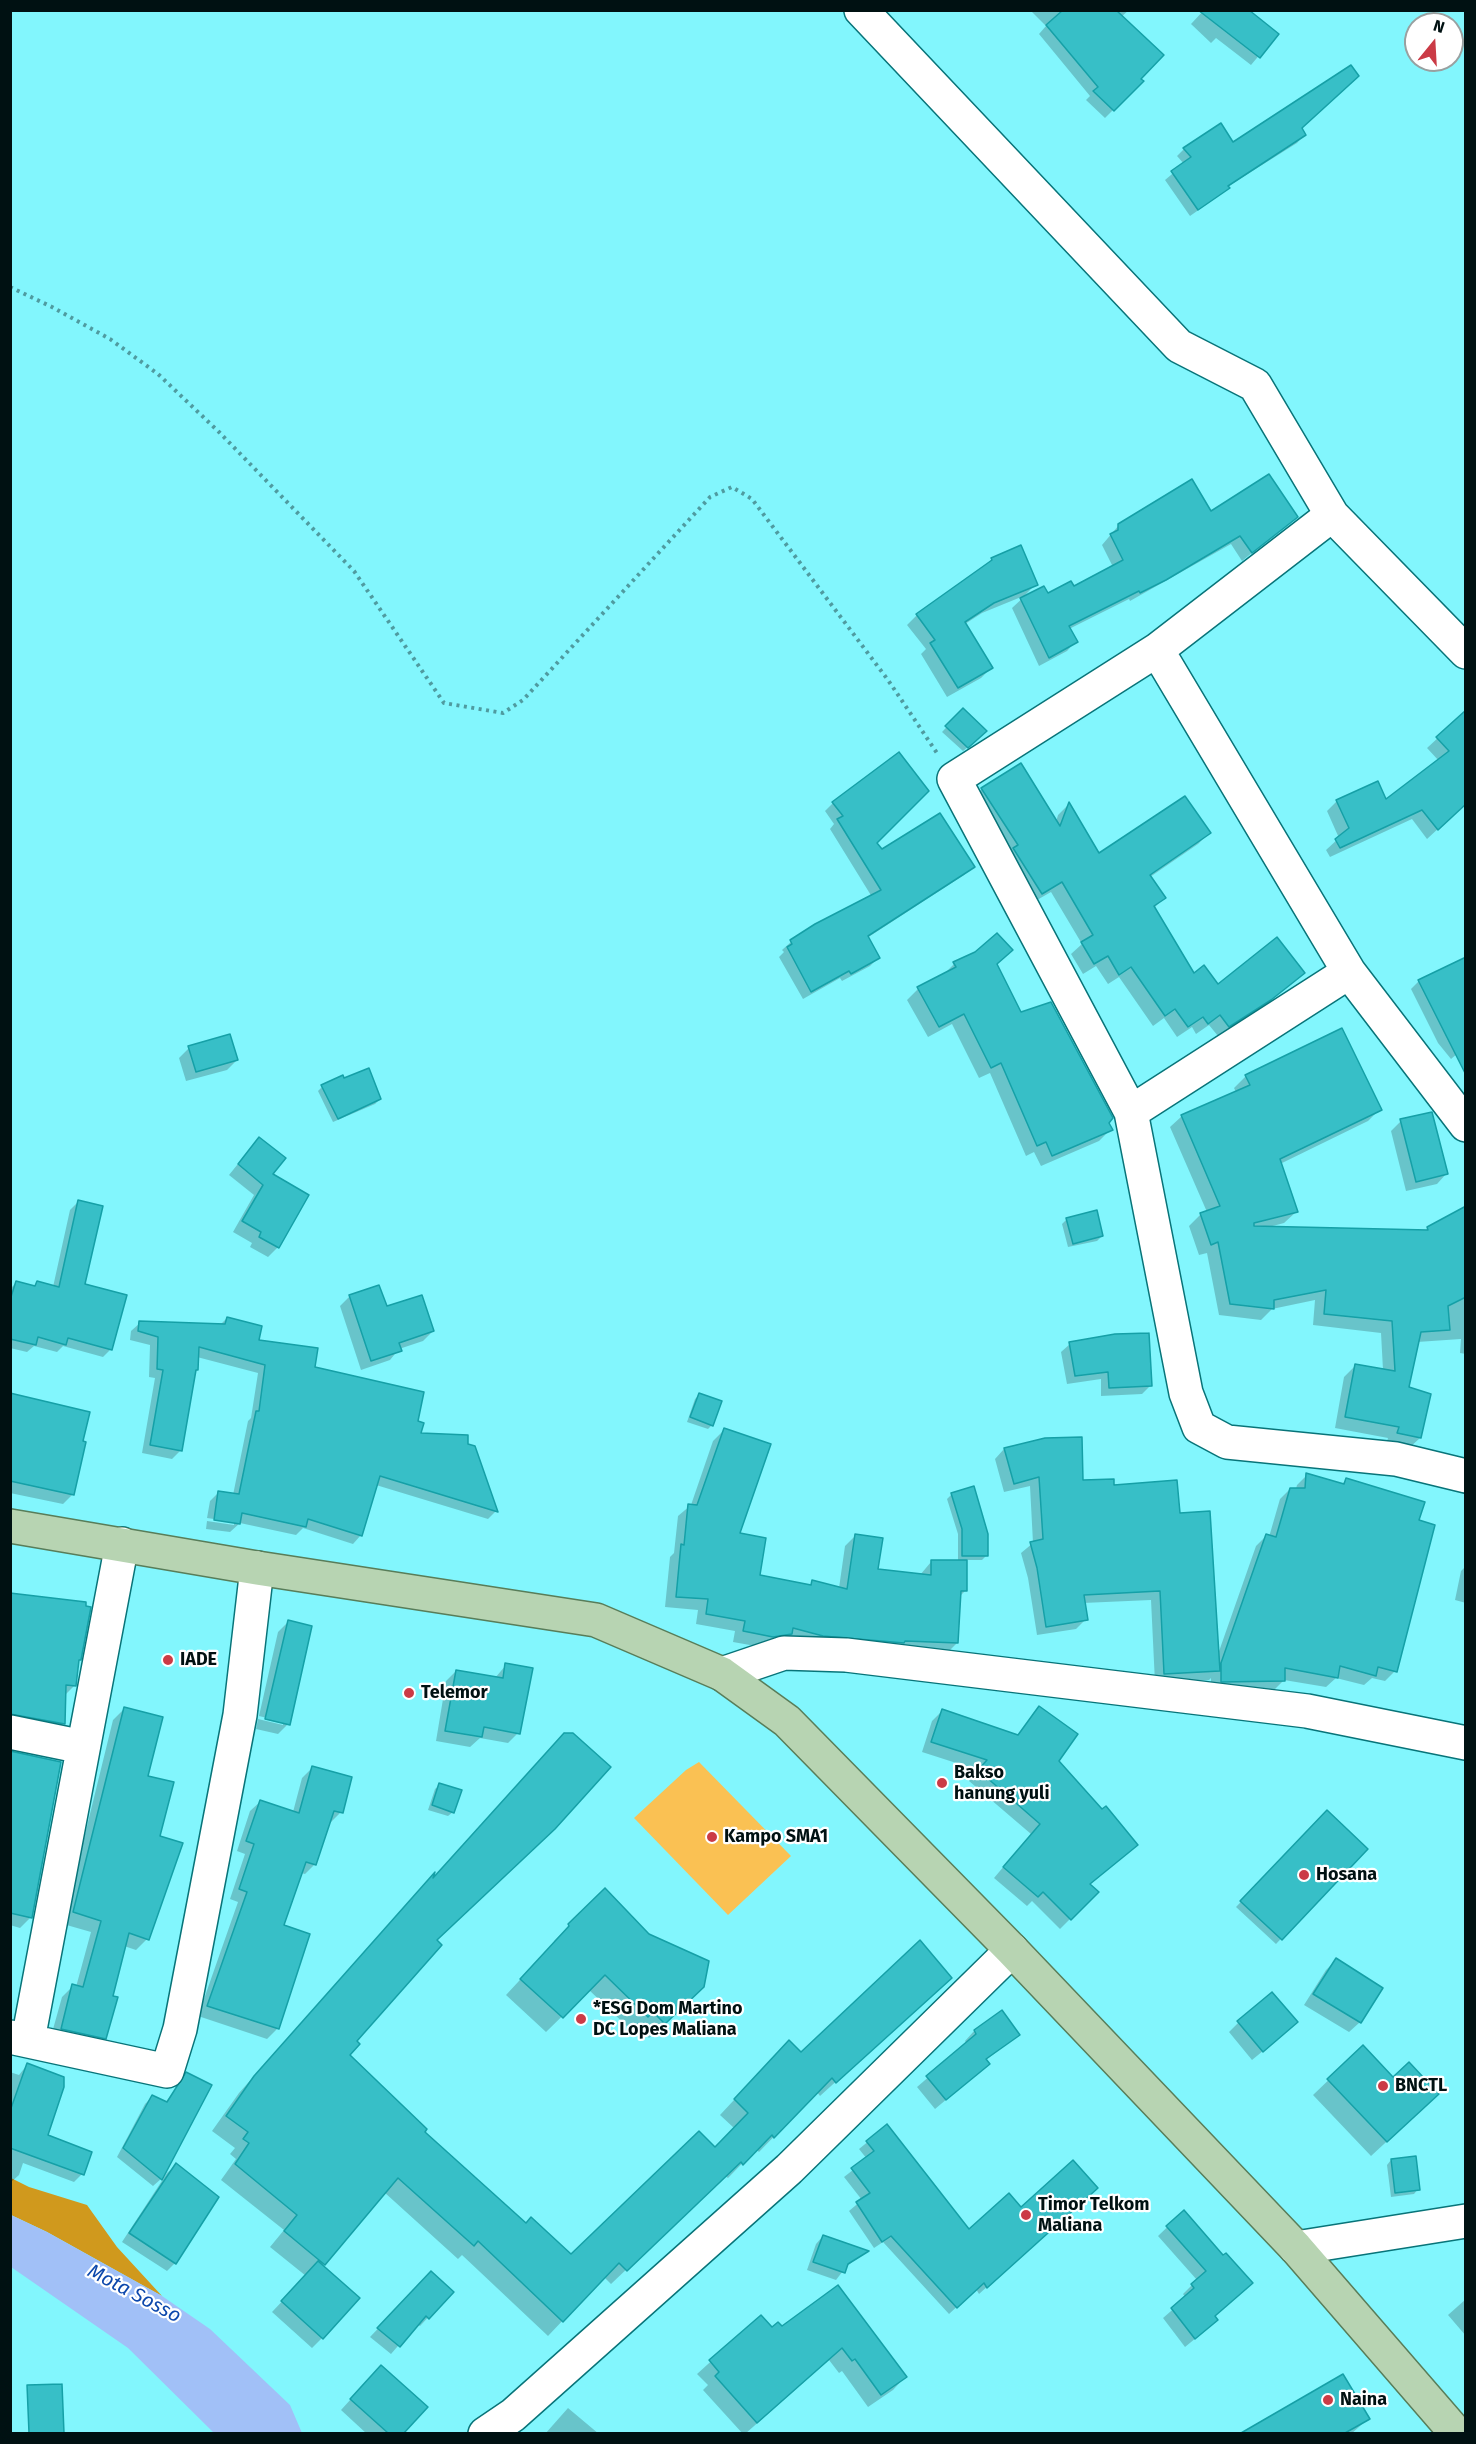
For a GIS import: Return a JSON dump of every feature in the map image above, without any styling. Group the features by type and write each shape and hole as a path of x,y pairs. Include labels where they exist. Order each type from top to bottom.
{"main road":[{"path":"10,1526 257,1568 596,1620 722,1674 787,1721 1012,1950 1296,2248 1457,2433"}],"street":[{"path":"861,10 1179,346 1255,385 1332,514 1466,652"},
{"path":"1332,514 1157,650 954,779 1131,1112 1186,1393 1198,1427 1227,1442 1396,1459 1466,1476"},
{"path":"1157,650 1349,972 1466,1125"},
{"path":"1131,1112 1349,972"},
{"path":"123,1544 83,1747 19,2039 167,2071 180,2030 240,1715 257,1568"},
{"path":"722,1674 784,1653 846,1655 1307,1711 1466,1743"},
{"path":"10,1732 83,1747"},
{"path":"485,2433 513,2415 789,2169 1012,1950"},
{"path":"1296,2248 1466,2222"}],"path":[{"path":"10,287 110,339 158,374 219,432 354,571 444,703 503,713 523,700 710,497 732,487 752,499 888,680 954,779"}],"shaded area":[{"name":"Kampo SMA1","path":"699,1762 791,1856 728,1915 634,1818 686,1770"},
{"path":"11,2178 29,2187 87,2205 117,2247 162,2296 47,2232 11,2215"}],"water":[{"name":"Mota Sosso","path":"11,2215 47,2232 162,2296 210,2329 290,2405 302,2433 214,2433 128,2348 11,2267"}],"building":[{"path":"1063,10 1116,10 1164,55 1141,79 1144,81 1114,111 1093,91 1098,87 1046,25"},
{"path":"1198,10 1249,10 1279,34 1260,58"},
{"path":"1351,65 1359,76 1302,128 1306,135 1228,186 1230,188 1198,210 1171,171 1191,157 1183,148 1221,123 1233,142"},
{"path":"1269,474 1298,517 1252,553 1240,536 1166,580 1069,626 1078,642 1049,658 1020,598 1044,586 1048,593 1071,581 1074,586 1123,560 1110,534 1118,530 1118,524 1192,479 1211,511"},
{"path":"1021,545 1038,585 994,603 965,622 993,668 958,688 930,643 935,640 916,614 992,560 991,558"},
{"path":"963,708 987,731 968,748 945,726"},
{"path":"1466,710 1466,804 1438,830 1422,810 1340,848 1335,839 1349,828 1336,800 1378,781 1386,799 1449,751 1436,737"},
{"path":"899,752 929,791 877,843 882,849 940,813 975,867 868,936 880,958 851,974 849,971 811,992 787,947 792,944 790,940 815,924 881,890 837,819 843,816 832,802"},
{"path":"1021,763 1060,826 1069,802 1099,853 1185,796 1211,833 1150,875 1166,898 1154,906 1194,973 1204,965 1218,984 1277,937 1305,973 1271,1000 1229,1027 1220,1015 1208,1024 1203,1017 1188,1027 1175,1009 1165,1016 1131,967 1119,975 1108,956 1094,964 1081,942 1093,935 1062,882 1042,894 1013,848 1018,845 981,788"},
{"path":"997,933 1013,950 997,964 1021,1012 1051,1002 1113,1118 1109,1123 1113,1130 1052,1156 1046,1142 1037,1146 1001,1063 991,1068 964,1014 939,1027 917,987 956,967 953,962 975,952"},
{"path":"1466,957 1466,1075 1418,980"},
{"path":"1342,1028 1382,1110 1280,1159 1298,1212 1254,1223 1254,1226 1428,1230 1427,1227 1466,1206 1466,1297 1448,1306 1450,1330 1421,1332 1409,1387 1431,1394 1421,1438 1397,1433 1399,1427 1345,1417 1355,1364 1395,1371 1392,1321 1324,1314 1326,1290 1274,1300 1274,1309 1230,1304 1218,1242 1211,1245 1200,1213 1220,1206 1181,1115 1250,1085 1245,1075"},
{"path":"230,1034 238,1060 196,1072 188,1046"},
{"path":"369,1068 381,1099 338,1119 321,1085 343,1075 344,1078"},
{"path":"1432,1112 1448,1174 1416,1182 1400,1119"},
{"path":"259,1137 286,1158 273,1174 309,1195 279,1248 259,1237 261,1232 242,1221 263,1185 238,1164"},
{"path":"78,1200 103,1206 85,1284 127,1295 112,1350 68,1338 66,1345 38,1337 36,1345 10,1339 10,1300 16,1281 35,1286 37,1281 59,1287"},
{"path":"1097,1210 1103,1236 1073,1244 1066,1218"},
{"path":"379,1285 387,1306 422,1295 434,1331 399,1343 402,1351 371,1361 349,1295"},
{"path":"227,1317 262,1326 259,1340 318,1348 315,1367 424,1392 418,1421 424,1423 421,1433 468,1435 468,1444 475,1446 498,1512 380,1476 362,1536 308,1519 306,1527 242,1513 240,1524 214,1520 218,1491 239,1494 256,1411 259,1411 265,1365 199,1347 198,1370 196,1370 182,1451 150,1445 163,1370 157,1369 158,1337 138,1331 139,1321 225,1324"},
{"path":"1149,1333 1152,1386 1109,1388 1108,1372 1075,1376 1069,1342 1115,1334"},
{"path":"10,1393 90,1412 74,1495 10,1481"},
{"path":"699,1393 722,1401 713,1426 690,1417"},
{"path":"724,1428 771,1444 740,1533 766,1538 760,1575 811,1585 812,1580 847,1589 855,1534 883,1538 878,1569 931,1575 931,1560 967,1560 967,1591 961,1591 958,1643 905,1641 904,1643 823,1636 793,1628 792,1634 773,1637 743,1631 745,1621 706,1614 708,1599 676,1597 681,1544 684,1545 688,1504 697,1505"},
{"path":"1082,1437 1083,1480 1114,1479 1114,1485 1177,1480 1180,1513 1210,1511 1220,1671 1164,1674 1160,1591 1084,1595 1088,1620 1046,1627 1037,1568 1030,1542 1043,1539 1039,1477 1014,1484 1004,1448 1045,1438"},
{"path":"1306,1473 1344,1484 1346,1478 1425,1502 1419,1520 1435,1525 1397,1672 1378,1667 1376,1676 1340,1666 1338,1678 1285,1668 1285,1681 1221,1682 1221,1663 1266,1534 1276,1537 1290,1488 1305,1488"},
{"path":"974,1486 988,1534 988,1556 962,1556 962,1529 951,1493"},
{"path":"10,1593 86,1602 86,1606 91,1607 81,1660 79,1660 76,1686 66,1685 65,1724 10,1714"},
{"path":"288,1620 312,1626 290,1725 265,1719"},
{"path":"505,1663 533,1668 520,1734 484,1727 482,1737 445,1731 456,1670 503,1678"},
{"path":"1039,1706 1078,1734 1059,1761 1102,1809 1106,1806 1138,1845 1090,1884 1099,1892 1071,1920 1043,1892 1038,1897 1003,1867 1040,1824 978,1770 987,1760 931,1742 942,1709 1018,1735"},
{"path":"124,1707 163,1717 148,1776 174,1782 160,1836 183,1843 149,1940 129,1933 113,1996 118,1997 106,2039 61,2029 72,1984 83,1987 101,1921 73,1912"},
{"path":"564,1733 573,1733 611,1767 555,1829 437,1940 442,1945 357,2041 360,2044 350,2055 427,2129 425,2132 526,2223 531,2217 571,2254 699,2131 715,2147 748,2113 734,2099 789,2040 801,2052 920,1940 952,1978 836,2083 832,2078 774,2138 772,2135 743,2165 741,2162 627,2271 619,2263 563,2322 478,2241 474,2246 398,2178 325,2265 284,2231 297,2215 235,2164 249,2143 243,2139 248,2132 226,2116 254,2076 435,1872 433,1878"},
{"path":"10,1751 61,1762 32,1918 10,1913"},
{"path":"312,1766 352,1777 343,1813 334,1811 316,1865 306,1862 284,1925 310,1934 279,2029 207,2006 247,1892 239,1889 254,1844 246,1841 260,1800 299,1813"},
{"path":"439,1783 462,1790 454,1813 432,1805"},
{"name":"Hosana","path":"1327,1810 1368,1849 1282,1940 1240,1901"},
{"path":"605,1888 649,1934 709,1961 704,1987 665,2024 653,2012 648,2017 605,1975 563,2018 520,1979 569,1926 568,1924"},
{"path":"1336,1958 1383,1988 1361,2023 1313,1994"},
{"path":"1272,1992 1298,2022 1263,2052 1237,2021"},
{"path":"1002,2010 1020,2035 986,2059 990,2064 946,2100 926,2076 976,2034 974,2030"},
{"name":"BNCTL","path":"1363,2045 1393,2077 1409,2062 1439,2094 1387,2142 1327,2079"},
{"path":"27,2063 64,2077 64,2087 48,2135 92,2152 84,2175 10,2148 10,2111"},
{"path":"186,2072 212,2085 162,2180 123,2148 152,2095 167,2102"},
{"path":"887,2124 969,2229 1009,2193 1021,2207 1073,2160 1098,2188 987,2288 984,2283 957,2308 891,2236 882,2242 856,2202 870,2193 851,2168 874,2151 866,2141"},
{"path":"1416,2156 1420,2190 1395,2193 1391,2159"},
{"path":"176,2163 219,2197 176,2264 129,2233"},
{"path":"1184,2210 1223,2255 1226,2253 1253,2283 1215,2316 1218,2320 1195,2339 1171,2308 1194,2288 1191,2284 1206,2271 1166,2226"},
{"path":"823,2235 869,2251 848,2264 845,2273 813,2262"},
{"path":"318,2261 360,2298 323,2339 281,2301"},
{"path":"431,2271 454,2292 429,2319 426,2316 400,2347 377,2328"},
{"path":"838,2285 907,2377 881,2395 855,2359 852,2361 842,2348 757,2423 715,2376 719,2372 709,2360 761,2315 772,2327 778,2322 782,2326"},
{"path":"381,2365 428,2407 404,2433 388,2433 350,2399"},
{"name":"Naina","path":"1343,2374 1370,2419 1345,2433 1241,2433"},
{"path":"62,2384 64,2433 29,2433 27,2385"}],"place":[{"name":"IADE","path":"168,1660"},
{"name":"Telemor","path":"409,1693"},
{"name":"Bakso hanung yuli","path":"942,1783"},
{"name":"Kampo SMA1","path":"712,1837"},
{"name":"Hosana","path":"1304,1875"},
{"name":"*ESG Dom Martino DC Lopes Maliana","path":"581,2019"},
{"name":"BNCTL","path":"1383,2086"},
{"name":"Timor Telkom Maliana","path":"1026,2215"},
{"name":"Naina","path":"1328,2400"}]}
